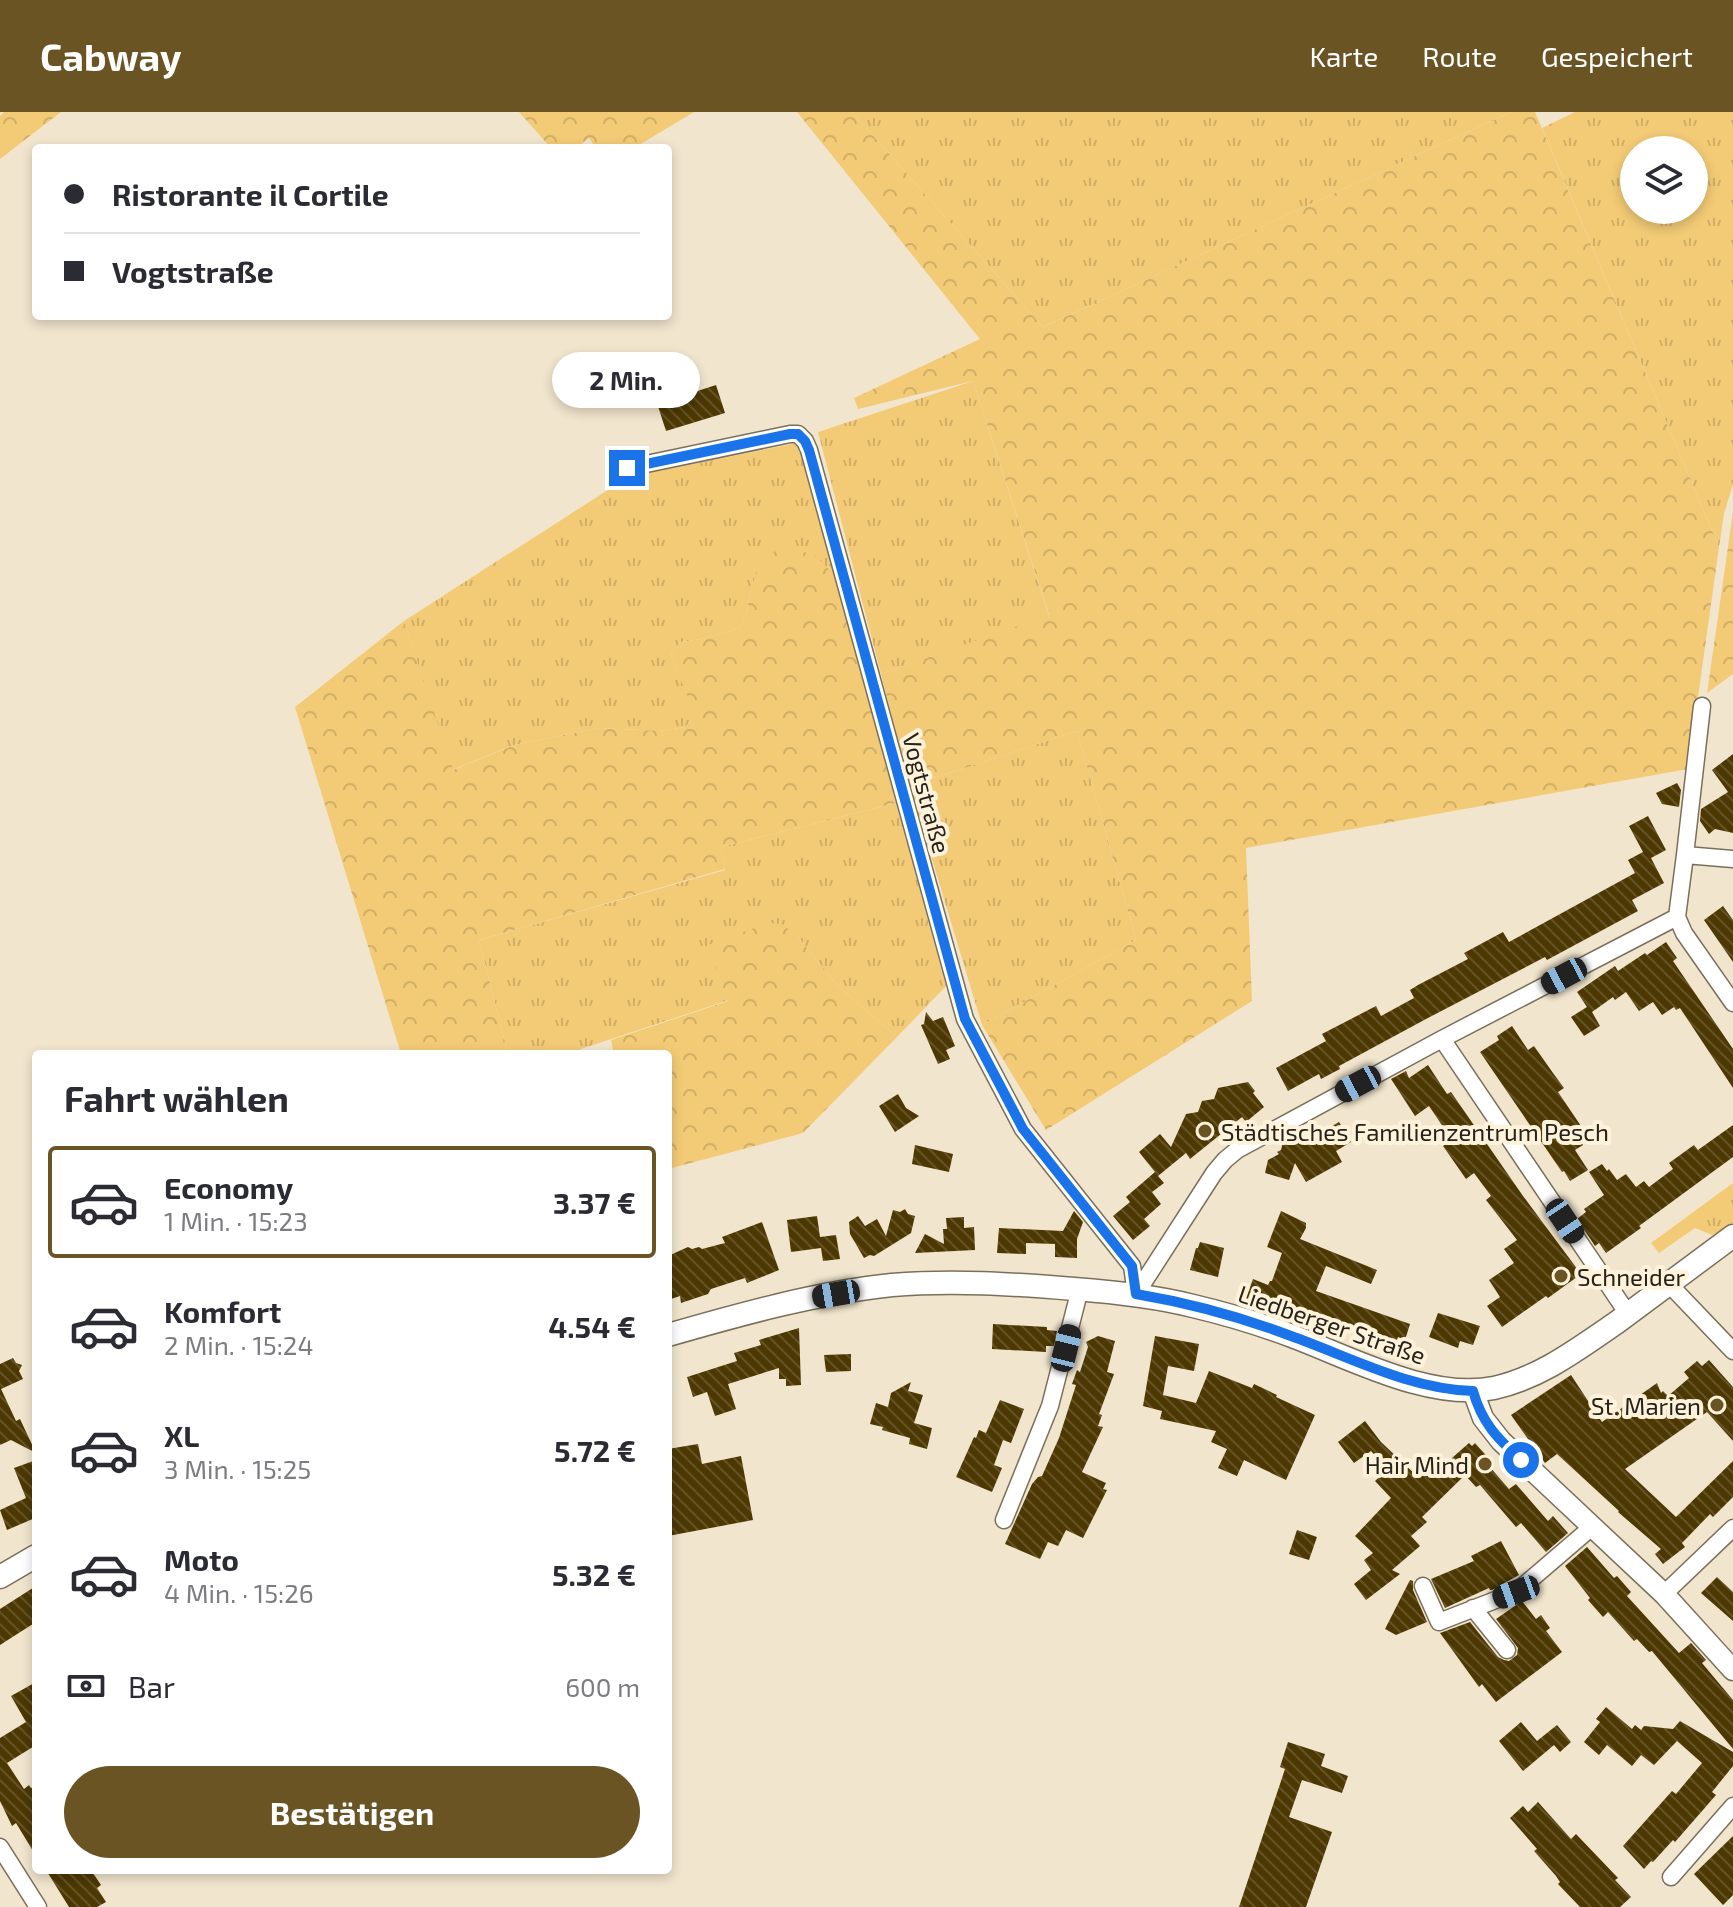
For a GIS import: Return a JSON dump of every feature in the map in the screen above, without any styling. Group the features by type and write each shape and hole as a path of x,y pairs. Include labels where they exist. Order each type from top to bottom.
{"main road":[{"name":"Liedberger Straße","path":"672,1334 816,1297 891,1286 982,1283 1080,1289 1136,1294 1240,1318 1408,1380 1473,1391 1510,1384 1547,1368 1628,1314 1733,1236"},
{"path":"0,1577 32,1558"}],"street":[{"name":"Vogtstraße","path":"627,468 790,434 798,434 805,441 965,1019 1023,1129 1132,1266 1136,1294"},
{"path":"1702,706 1677,917 1681,928 1733,1003"},
{"path":"1685,855 1733,859"},
{"path":"1136,1294 1214,1173 1229,1156 1246,1144 1677,917"},
{"path":"1442,1039 1628,1314"},
{"path":"1669,1284 1733,1351"},
{"path":"1004,1520 1050,1406 1080,1289"},
{"path":"1473,1391 1477,1405 1493,1433 1664,1594 1733,1670"},
{"path":"1423,1586 1439,1622 1516,1592 1592,1527"},
{"path":"1664,1594 1733,1528"},
{"path":"1473,1608 1507,1650"},
{"path":"1671,1877 1733,1806"},
{"path":"0,1847 38,1907"}],"green space":[{"path":"4,112 61,112 0,159 0,116"},
{"path":"519,112 694,112 641,144 593,144 589,138 581,144 547,144"},
{"path":"797,112 852,112 1043,327 1511,112 1535,112 1719,547 1688,769 1246,848 1252,1001 1046,1130 982,1025 1136,940 1077,731 910,786 881,674 1049,615 973,381 858,409 854,398 980,339"},
{"path":"852,112 1511,112 1043,327"},
{"path":"1575,112 1733,112 1733,484 1719,547 1542,128"},
{"path":"973,381 1049,616 881,674 818,432"},
{"path":"797,443 836,577 751,589 740,628 681,642 670,654 693,707 692,720 685,727 660,731 599,728 514,745 452,770 404,621 628,477"},
{"path":"1733,512 1733,674 1707,693"},
{"path":"779,548 814,554 836,577 896,803 721,847 725,869 479,940 507,1050 400,1050 295,707 404,621 453,770 514,745 599,728 660,731 685,727 692,720 692,707 670,654 681,642 740,628 759,564"},
{"path":"1077,731 1136,940 982,1025 910,786"},
{"path":"896,803 946,986 897,1037 838,986 797,936 729,1000 578,1050 507,1050 479,940 725,870 721,847"},
{"path":"768,923 782,924 797,936 838,986 897,1037 803,1133 672,1168 672,1050 613,1050 611,1040 728,1001 708,945"},
{"path":"1733,1183 1733,1225 1712,1235 1695,1228 1659,1253 1651,1243"}],"building":[{"path":"671,381 679,397 716,385 725,413 666,431 654,394 648,388"},
{"path":"1733,754 1733,833 1715,829 1709,834 1700,821 1701,809 1728,792 1712,770"},
{"path":"1677,783 1681,790 1679,807 1662,804 1656,793"},
{"path":"1648,816 1666,850 1651,858 1664,883 1632,900 1638,911 1426,1019 1321,1079 1319,1074 1288,1091 1276,1068 1326,1041 1322,1034 1376,1006 1381,1016 1414,998 1410,990 1468,959 1464,953 1503,932 1509,942 1635,873 1628,860 1643,852 1629,826"},
{"path":"1723,906 1733,920 1733,962 1704,920"},
{"path":"1666,942 1677,958 1673,961 1733,1049 1733,1088 1680,1008 1676,1010 1674,1007 1662,1015 1653,1002 1639,1011 1626,992 1592,1012 1600,1026 1584,1036 1571,1017 1587,1007 1577,992 1615,966 1618,971"},
{"path":"926,1012 933,1021 943,1017 955,1046 946,1050 950,1059 938,1064 921,1025 924,1024"},
{"path":"1512,1026 1528,1050 1534,1046 1564,1088 1558,1092 1581,1126 1574,1131 1583,1145 1575,1150 1588,1170 1570,1181 1480,1052 1499,1040 1497,1036"},
{"path":"1428,1065 1447,1094 1451,1092 1581,1274 1502,1327 1487,1306 1500,1297 1489,1280 1514,1263 1504,1249 1517,1240 1486,1200 1491,1196 1474,1173 1466,1179 1443,1146 1452,1140 1429,1106 1415,1116 1391,1079 1406,1071 1409,1078"},
{"path":"1248,1082 1264,1107 1246,1122 1242,1117 1190,1159 1186,1153 1158,1176 1164,1183 1152,1192 1161,1204 1144,1219 1150,1226 1133,1240 1113,1216 1130,1202 1126,1197 1155,1172 1139,1152 1160,1134 1171,1147 1186,1114 1198,1112 1202,1101 1214,1099 1218,1088"},
{"path":"898,1094 906,1108 919,1116 895,1132 879,1106"},
{"path":"1339,1122 1351,1142 1336,1151 1342,1162 1306,1182 1295,1163 1289,1180 1265,1173 1268,1160 1279,1154 1277,1152 1281,1150 1283,1142 1293,1137 1295,1142"},
{"path":"1733,1125 1733,1157 1606,1253 1599,1243 1595,1246 1577,1219 1586,1212 1584,1209 1604,1195 1589,1172 1602,1164 1617,1180 1626,1174 1636,1187 1644,1181 1649,1187 1673,1169 1669,1163 1694,1145 1698,1150"},
{"path":"915,1145 953,1154 949,1172 912,1164"},
{"path":"905,1209 915,1216 911,1233 874,1256 864,1258 850,1234 849,1222 858,1216 865,1226 877,1219 886,1236 893,1210 900,1212"},
{"path":"1074,1211 1083,1222 1077,1239 1077,1258 1055,1257 1055,1244 1026,1243 1026,1254 997,1253 999,1228 1063,1231"},
{"path":"1281,1211 1306,1223 1300,1239 1377,1270 1371,1284 1326,1266 1316,1291 1410,1324 1405,1340 1398,1337 1396,1342 1388,1339 1386,1342 1343,1324 1341,1329 1246,1299 1253,1279 1268,1285 1272,1281 1282,1253 1267,1247"},
{"path":"817,1216 820,1237 836,1235 840,1259 823,1261 821,1248 791,1252 787,1220"},
{"path":"964,1217 964,1228 974,1227 975,1250 915,1253 925,1234 944,1244 946,1218"},
{"path":"762,1222 779,1270 747,1283 745,1278 711,1289 708,1294 681,1303 680,1296 672,1299 672,1254 688,1247 702,1249 725,1243 722,1237"},
{"path":"1200,1242 1224,1248 1218,1277 1190,1270"},
{"path":"1438,1313 1480,1326 1473,1345 1460,1341 1458,1348 1429,1337"},
{"path":"993,1324 1047,1327 1047,1330 1057,1331 1054,1346 1046,1346 1046,1352 992,1349"},
{"path":"799,1328 801,1385 786,1386 786,1379 779,1379 779,1368 728,1384 736,1409 715,1416 707,1392 693,1397 687,1377 737,1361 734,1353 761,1345 759,1340"},
{"path":"1098,1336 1115,1341 1107,1372 1114,1374 1099,1414 1102,1415 1098,1426 1103,1427 1082,1472 1106,1483 1103,1489 1107,1490 1083,1538 1066,1530 1058,1546 1048,1542 1040,1559 1005,1544 1032,1484 1042,1476 1059,1438 1076,1385 1072,1384 1077,1370 1080,1372 1088,1347 1086,1342"},
{"path":"1155,1336 1199,1344 1194,1371 1168,1366 1163,1395 1196,1403 1209,1371 1252,1388 1254,1384 1315,1415 1286,1480 1244,1460 1237,1476 1218,1468 1227,1449 1211,1442 1216,1431 1160,1419 1162,1411 1143,1406"},
{"path":"851,1354 851,1371 826,1372 824,1355"},
{"path":"13,1358 22,1365 19,1371 23,1379 1,1389 16,1421 20,1419 32,1451 11,1440 0,1445 0,1364"},
{"path":"1709,1360 1733,1387 1733,1441 1707,1412 1625,1469 1676,1517 1733,1461 1733,1497 1713,1517 1710,1514 1682,1543 1685,1547 1663,1564 1655,1554 1661,1549 1557,1454 1545,1463 1511,1415 1571,1375 1602,1422 1657,1383 1661,1393 1663,1391 1668,1396 1689,1378 1684,1372 1697,1361 1702,1366"},
{"path":"911,1382 908,1391 923,1395 914,1423 932,1428 927,1449 909,1444 910,1438 870,1424 876,1403 888,1407 891,1393"},
{"path":"1000,1400 1024,1409 1011,1443 1003,1440 994,1465 1002,1468 992,1492 956,1477 974,1437 979,1430 986,1433"},
{"path":"1365,1421 1381,1442 1419,1478 1430,1467 1436,1472 1469,1443 1472,1446 1475,1443 1493,1463 1489,1466 1509,1489 1516,1484 1548,1521 1553,1516 1568,1533 1546,1552 1521,1523 1516,1527 1480,1485 1476,1487 1465,1475 1422,1517 1427,1522 1411,1536 1420,1546 1392,1570 1400,1574 1366,1600 1354,1584 1371,1570 1364,1560 1373,1553 1355,1536 1391,1498 1375,1481 1388,1469 1371,1451 1354,1463 1338,1442"},
{"path":"698,1444 702,1464 741,1456 753,1520 672,1535 672,1448"},
{"path":"32,1461 32,1519 7,1530 0,1510 26,1498 14,1468"},
{"path":"1297,1530 1317,1537 1309,1560 1289,1554"},
{"path":"1501,1541 1519,1575 1492,1590 1489,1588 1445,1608 1431,1579 1474,1561 1471,1556"},
{"path":"1587,1547 1631,1592 1627,1596 1679,1653 1691,1643 1706,1660 1702,1663 1733,1700 1733,1749 1652,1651 1649,1652 1637,1639 1634,1641 1608,1612 1603,1617 1588,1600 1590,1598 1565,1566"},
{"path":"1717,1577 1733,1592 1733,1621 1701,1593"},
{"path":"1410,1580 1413,1581 1413,1590 1427,1622 1396,1635 1385,1629"},
{"path":"32,1589 32,1625 0,1645 0,1609"},
{"path":"1522,1601 1536,1619 1541,1615 1550,1628 1546,1631 1562,1652 1496,1702 1482,1684 1479,1687 1440,1633 1470,1622 1498,1657 1509,1661 1517,1655 1518,1648 1496,1619"},
{"path":"32,1684 32,1747 7,1763 24,1789 29,1785 32,1787 32,1849 16,1823 12,1826 0,1801 0,1738 26,1722 11,1696"},
{"path":"1606,1707 1632,1729 1635,1725 1641,1730 1644,1726 1673,1729 1680,1721 1733,1752 1733,1766 1712,1792 1716,1795 1675,1842 1673,1840 1644,1869 1623,1846 1672,1791 1676,1794 1702,1763 1677,1741 1654,1765 1641,1755 1632,1766 1607,1745 1599,1755 1584,1742 1600,1722 1596,1719"},
{"path":"1521,1722 1537,1741 1557,1725 1571,1742 1560,1752 1554,1745 1523,1771 1499,1741"},
{"path":"1288,1742 1325,1754 1321,1766 1348,1776 1342,1793 1302,1780 1289,1817 1332,1832 1306,1907 1239,1907 1285,1769 1280,1767"},
{"path":"1538,1802 1571,1839 1576,1834 1618,1878 1615,1880 1631,1897 1620,1907 1580,1907 1558,1884 1560,1882 1556,1876 1534,1851 1537,1849 1510,1818 1523,1806 1528,1812"},
{"path":"1733,1836 1733,1895 1723,1905 1694,1874"},
{"path":"48,1874 94,1874 101,1885 97,1888 106,1902 97,1907 69,1907"}],"place":[{"name":"Städtisches Familienzentrum Pesch","path":"1205,1131"},
{"name":"Schneider","path":"1561,1276"},
{"name":"St. Marien","path":"1717,1405"},
{"name":"Hair Mind","path":"1485,1464"}],"route":[{"path":"627,468 790,434 798,434 805,441 965,1019 1023,1129 1132,1266 1136,1294 1240,1318 1408,1380 1473,1391 1487,1425 1521,1460"}]}
